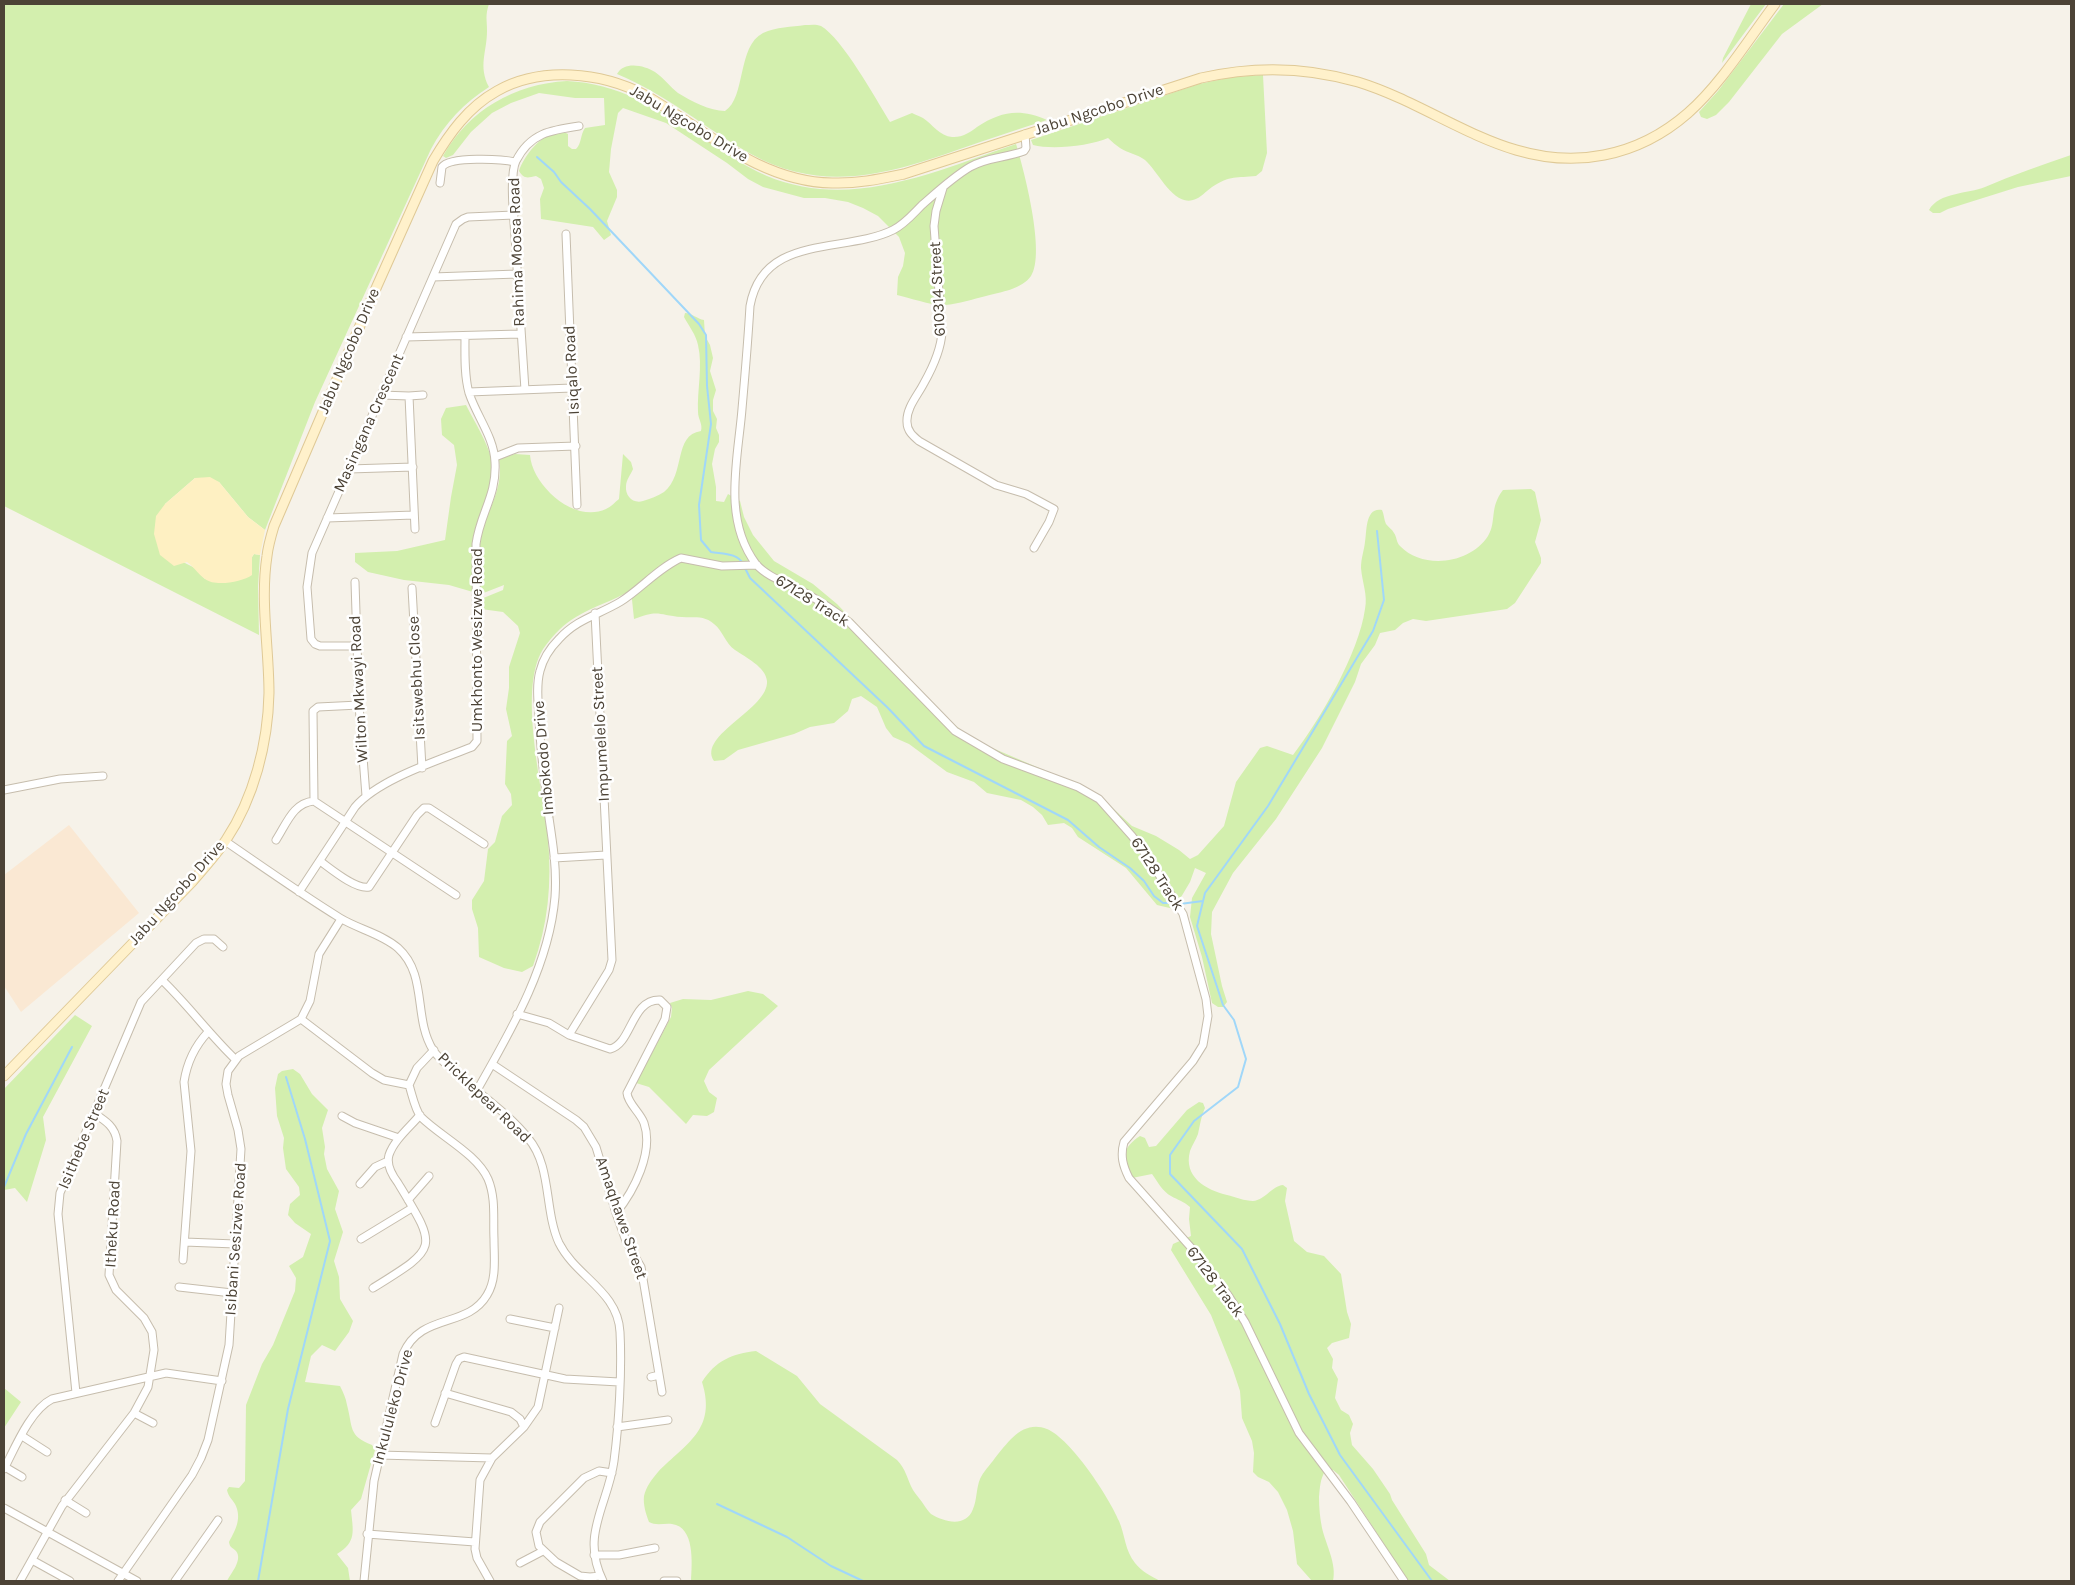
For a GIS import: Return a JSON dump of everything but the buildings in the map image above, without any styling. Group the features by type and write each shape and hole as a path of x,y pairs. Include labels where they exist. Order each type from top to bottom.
{"main road":[{"name":"Jabu Ngcobo Drive","path":"4,1076 192,882 225,841 235,825 252,784 264,740 269,692 265,581 267,555 274,526 433,161 454,128 474,108 496,91 530,79 556,75 601,79 632,89 645,96 760,165 792,177 830,183 876,180 904,174 1201,78 1242,70 1290,70 1331,76 1376,89 1512,150 1553,158 1595,157 1640,144 1688,114 1711,89 1775,4"}],"street":[{"name":"Rahima Moosa Road","path":"525,390 514,215 513,177 515,162 526,147 542,133 580,126"},
{"path":"943,187 978,163 1023,152 1026,148 1025,134"},
{"path":"440,183 442,167 448,162 503,160 515,162"},
{"name":"67128 Track","path":"943,187 895,229 872,238 820,246 779,260 763,275 752,297 740,436 734,479 734,496 741,530 757,565 833,610 849,622 938,716 955,731 1003,759 1078,788 1099,799 1132,836 1167,886 1184,914 1194,946 1206,999 1207,1030 1203,1045 1192,1061 1124,1142 1122,1151 1125,1170 1129,1178 1194,1252 1228,1295 1245,1322 1299,1433 1351,1502 1404,1581"},
{"name":"610314 Street","path":"943,187 934,226 942,332 941,343 936,359 906,422 909,431 918,441 988,480 1002,487 1026,494 1054,509 1034,548"},
{"name":"Masingana Crescent","path":"357,646 320,646 312,642 309,635 307,587 309,566 327,518 451,235 459,221 468,217 514,215"},
{"name":"Isiqalo Road","path":"566,234 578,505"},
{"path":"433,277 517,274"},
{"path":"406,337 520,334"},
{"name":"Umkhonto Wesizwe Road","path":"299,892 345,822 366,796 390,781 472,746 477,741 476,544 481,523 495,484 495,457 488,434 469,392 465,336"},
{"path":"469,392 572,388"},
{"path":"381,395 423,395"},
{"path":"409,396 415,528"},
{"path":"495,457 518,448 576,446"},
{"path":"349,469 412,467"},
{"path":"327,518 414,515"},
{"name":"Imbokodo Drive","path":"476,1092 517,1014 540,963 550,927 554,898 554,858 540,740 538,685 539,672 547,654 559,638 583,619 618,602 664,567 681,558 722,566 757,565"},
{"name":"Wilton Mkwayi Road","path":"355,582 359,705 366,796"},
{"name":"Isitswebhu Close","path":"412,588 422,768"},
{"name":"Impumelelo Street","path":"570,1035 611,965 595,613"},
{"path":"314,801 313,711 318,707 359,705"},
{"path":"4,790 60,779 103,776"},
{"path":"276,840 298,807 303,803 314,801 456,895"},
{"path":"320,861 356,885 366,888 371,885 417,815 424,808 430,808 484,844"},
{"name":"Pricklepear Road","path":"225,841 341,919 392,944 406,957 416,974 422,1022 434,1050 476,1092 519,1127 533,1144 542,1166 550,1217 560,1245 577,1267 612,1303 620,1333 617,1426 612,1473 596,1524 594,1555 602,1578"},
{"path":"554,858 606,855"},
{"path":"162,980 181,999 208,1032 235,1059 301,1019 310,1001 319,954 341,919"},
{"name":"Isithebe Street","path":"76,1394 58,1207 63,1186 95,1114 137,1009 146,995 199,941 214,939 223,947"},
{"path":"517,1014 549,1023 570,1035 607,1049 614,1048 619,1043 638,1013 648,1003 660,1000 667,1006 665,1020 627,1093 628,1098 644,1124 646,1150 642,1167 625,1201 616,1213"},
{"path":"301,1019 372,1073 391,1082 409,1085 417,1068 434,1050"},
{"path":"183,1260 191,1151 184,1082 196,1045 208,1032"},
{"name":"Isibani Sesizwe Road","path":"118,1581 202,1458 222,1381 229,1345 241,1149 226,1084 228,1071 235,1059"},
{"name":"Amaqhawe Street","path":"492,1064 584,1127 596,1147 626,1242 641,1267 655,1376 662,1392"},
{"name":"Inkululeko Drive","path":"364,1581 367,1534 374,1481 403,1354 409,1343 423,1329 477,1308 486,1296 493,1281 493,1208 492,1192 487,1177 479,1166 420,1115 409,1085"},
{"name":"Itheku Road","path":"20,1581 65,1500 134,1413 146,1394 150,1377 154,1350 152,1332 144,1318 116,1290 110,1275 117,1140 111,1126 95,1114"},
{"path":"373,1288 411,1264 423,1251 426,1234 391,1172 388,1161 390,1152 399,1138 420,1115"},
{"path":"342,1116 355,1123 399,1138"},
{"path":"360,1184 375,1167 388,1161"},
{"path":"408,1200 429,1176"},
{"path":"361,1239 412,1208"},
{"path":"185,1242 235,1244"},
{"path":"179,1287 232,1293"},
{"path":"489,1581 477,1558 475,1542 480,1480 492,1458 524,1426 538,1407 560,1308"},
{"path":"510,1320 555,1328"},
{"path":"435,1423 457,1361 464,1357 574,1380 619,1382"},
{"path":"22,1477 4,1468 34,1415 44,1404 52,1400 171,1373 222,1381"},
{"path":"445,1393 511,1412 520,1418 524,1426"},
{"path":"134,1413 152,1423"},
{"path":"617,1426 668,1420"},
{"path":"22,1436 47,1452"},
{"path":"379,1455 492,1458"},
{"path":"602,1578 580,1576 543,1551 536,1536 540,1522 576,1485 590,1474 604,1470 612,1473"},
{"path":"65,1500 86,1513"},
{"path":"4,1508 137,1581"},
{"path":"175,1581 218,1520"},
{"path":"367,1534 475,1542"},
{"path":"594,1555 619,1555 655,1548"},
{"path":"520,1563 543,1551"},
{"path":"32,1560 70,1581"},
{"path":"664,1581 677,1581"}],"shaded area":[{"path":"69,825 139,913 21,1012 4,986 4,875"}],"green space":[{"path":"4,4 489,4 484,72 489,87 456,114 442,131 431,149 315,402 265,530 248,517 219,482 195,478 165,504 183,562 195,568 205,579 252,575 252,557 254,554 260,555 258,587 259,635 4,506"},
{"path":"1751,4 1766,4 1722,63 1723,58"},
{"path":"1784,4 1823,4 1782,34 1729,102 1716,115 1707,119 1701,117 1699,112 1718,91"},
{"path":"805,25 821,26 839,43 890,122 912,113 923,118 944,134 959,137 994,117 1011,113 1028,114 1047,120 908,166 856,176 830,177 804,174 778,166 751,154 652,91 617,74 624,67 640,66 655,72 678,93 689,99 719,111 725,111 732,104 736,95 745,60 755,40 763,33 773,30"},
{"path":"1263,75 1267,153 1262,171 1256,176 1224,180 1193,200 1179,198 1172,193 1145,160 1120,148 1108,138 1091,143 1060,147 1033,145 1031,140 1199,84 1232,77"},
{"path":"567,81 603,86 636,99 667,115 749,167 767,176 799,186 830,190 862,188 893,183 924,175 1016,144 1024,172 1035,231 1035,265 1031,276 1022,284 1011,289 950,304 940,305 921,302 897,295 898,277 903,266 905,253 899,237 878,216 848,202 825,198 804,198 763,187 748,179 666,123 623,108 618,113 611,149 609,172 617,190 617,197 607,221 611,235 604,240 593,227 541,219 540,199 544,188 541,179 536,176 524,177 519,171 522,164 538,143 553,133 568,134 568,146 576,149 585,128 605,125 604,98 575,98 539,93 511,103 492,113 471,132 453,155 446,158 443,156 466,125 495,102 529,88"},
{"path":"2071,155 2071,176 2018,187 1940,213 1933,213 1929,210 1940,200 1954,194 1985,187"},
{"path":"685,313 704,320 705,336 710,345 713,358 710,371 716,390 713,400 713,411 717,419 716,428 719,435 719,442 715,449 712,464 716,487 716,501 724,502 728,494 740,501 744,517 753,535 774,561 813,584 837,604 946,718 965,733 990,747 1086,788 1103,799 1132,826 1156,836 1190,859 1198,855 1224,826 1236,782 1260,748 1267,746 1293,755 1315,724 1337,685 1355,645 1365,609 1366,599 1361,564 1368,521 1372,512 1382,510 1386,524 1395,535 1399,544 1410,554 1433,561 1446,560 1470,553 1488,536 1491,530 1494,509 1503,490 1531,489 1535,492 1541,520 1535,542 1541,563 1515,603 1507,609 1426,621 1413,619 1403,623 1395,630 1380,633 1375,645 1361,664 1355,682 1322,748 1276,819 1233,873 1212,912 1211,934 1227,1002 1223,1007 1218,1007 1212,1003 1202,957 1190,917 1192,898 1206,873 1195,868 1190,882 1174,909 1157,905 1126,868 1078,837 1072,828 1064,823 1048,825 1042,815 1021,800 987,793 974,782 947,772 909,744 893,737 886,728 877,707 861,696 852,699 848,711 834,723 810,727 794,734 738,750 724,760 714,761 711,751 715,741 757,702 765,691 766,676 759,667 735,650 717,627 706,619 654,613 634,619 631,590 583,613 567,623 549,641 537,662 533,685 532,710 537,767 548,839 548,904 533,966 522,972 504,968 479,957 478,928 472,909 472,900 484,881 488,849 495,842 502,816 512,805 511,794 505,784 507,741 512,736 506,709 509,667 520,633 518,626 503,612 481,609 481,599 503,590 504,585 481,594 479,563 482,533 498,488 499,459 515,454 530,455 538,478 546,489 568,506 581,511 594,512 606,509 619,499 623,454 631,462 633,469 626,486 630,498 639,502 664,492 671,484 675,475 686,440 692,434 701,431 698,412 700,370 698,345 684,317"},
{"path":"466,405 487,446 493,470 490,489 474,534 472,556 473,592 449,585 404,580 368,572 355,562 355,553 397,551 445,540 457,465 454,445 442,435 441,419 446,408"},
{"path":"748,991 763,994 778,1006 709,1070 704,1081 709,1092 717,1098 714,1112 707,1116 693,1115 686,1124 649,1087 636,1083 671,1017 672,1008 670,1003 683,999 711,1000"},
{"path":"75,1015 92,1026 43,1117 46,1140 27,1202 15,1188 4,1190 4,1089"},
{"path":"293,1069 300,1074 312,1094 328,1110 322,1128 325,1147 324,1154 327,1169 339,1191 335,1209 343,1232 334,1261 339,1277 340,1299 353,1321 349,1332 335,1351 322,1345 311,1356 305,1382 340,1386 346,1400 351,1425 355,1434 364,1442 372,1445 375,1450 361,1499 351,1510 353,1530 351,1540 337,1554 348,1568 350,1581 227,1581 236,1566 238,1558 236,1551 229,1542 236,1528 238,1514 227,1490 229,1487 239,1488 245,1481 246,1405 295,1291 296,1278 289,1266 303,1257 311,1234 295,1223 288,1215 290,1204 300,1195 299,1187 286,1169 283,1148 284,1138 277,1116 275,1088 278,1074 282,1071"},
{"path":"1199,1102 1203,1103 1205,1108 1198,1134 1190,1151 1190,1168 1193,1175 1211,1190 1250,1201 1257,1200 1283,1185 1287,1188 1285,1201 1294,1241 1307,1252 1324,1256 1341,1274 1347,1312 1351,1324 1349,1338 1332,1343 1327,1348 1333,1359 1332,1368 1338,1379 1335,1398 1341,1410 1349,1415 1353,1424 1350,1433 1352,1445 1373,1469 1390,1494 1426,1554 1429,1565 1450,1581 1408,1581 1339,1475 1333,1470 1325,1471 1321,1481 1319,1497 1322,1528 1334,1568 1333,1581 1312,1581 1297,1564 1293,1531 1287,1510 1278,1492 1269,1482 1258,1477 1253,1472 1254,1453 1252,1441 1242,1418 1240,1391 1211,1315 1171,1250 1173,1244 1191,1236 1190,1207 1165,1192 1152,1174 1132,1178 1125,1165 1125,1154 1134,1140 1140,1136 1145,1138 1149,1147 1156,1146 1187,1110"},
{"path":"756,1351 797,1376 820,1404 897,1460 913,1490 929,1512 936,1517 948,1521 960,1521 970,1515 981,1476 1011,1439 1031,1427 1047,1429 1067,1444 1098,1484 1119,1521 1127,1548 1135,1563 1143,1571 1160,1581 691,1581 691,1547 685,1532 672,1524 649,1522 644,1506 645,1493 656,1475 688,1443 702,1424 706,1398 702,1382 707,1374 725,1359"},
{"path":"4,1388 21,1402 4,1428"}],"sand":[{"path":"210,477 219,482 248,517 265,530 260,555 254,554 252,557 252,575 248,578 228,583 215,583 203,577 187,562 174,566 160,555 154,534 156,516 165,504 195,478"}],"waterway":[{"path":"537,157 590,209 699,324 706,335 707,386 711,424 699,505 701,540 711,552 734,556 741,560 743,564"},
{"path":"1377,531 1384,600 1373,631 1268,806 1205,893 1197,926 1223,1005 1234,1020 1246,1059 1238,1087 1194,1121 1170,1155 1170,1174 1242,1249 1280,1324 1309,1394 1340,1455 1432,1581"},
{"path":"745,568 750,578 888,708 924,746 1068,820 1099,847 1130,868 1144,881 1154,896 1163,903 1173,903"},
{"path":"1180,904 1203,901"},
{"path":"4,1187 26,1134 72,1047"},
{"path":"258,1581 288,1409 330,1241 305,1139 286,1077"},
{"path":"717,1504 787,1537 831,1566 863,1581"}]}
